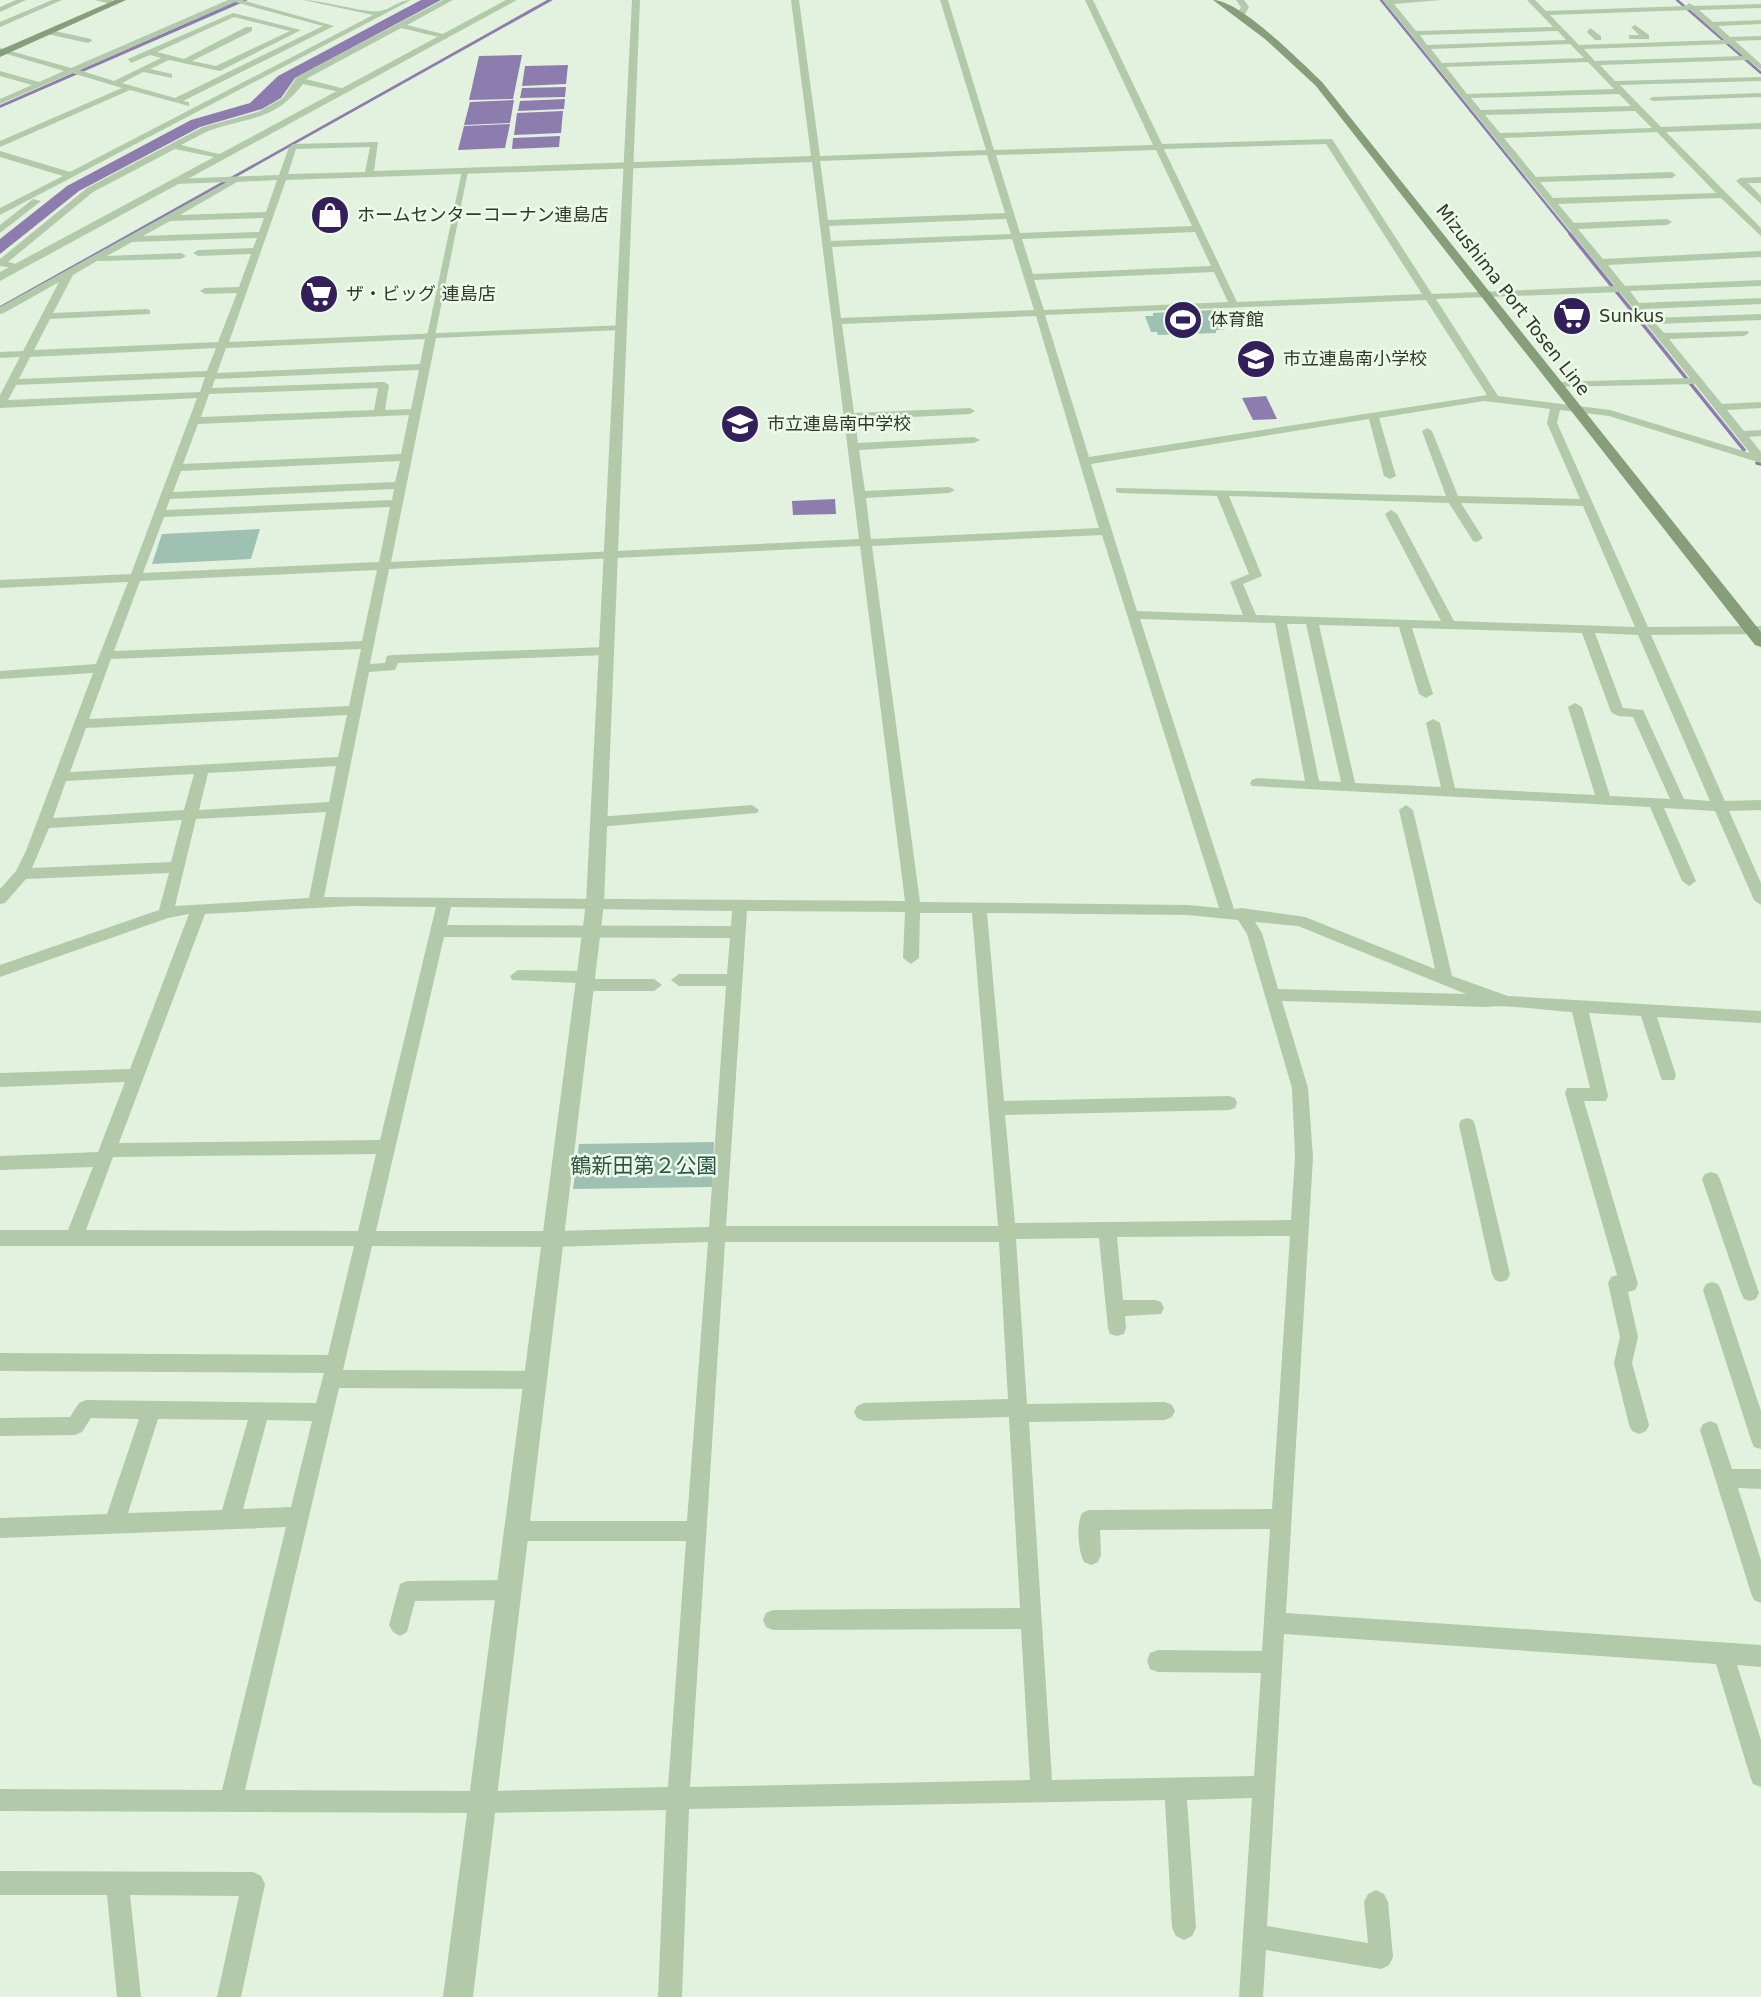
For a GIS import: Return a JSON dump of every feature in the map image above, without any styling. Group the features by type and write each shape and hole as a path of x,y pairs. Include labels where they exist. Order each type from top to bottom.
{"main road":[{"name":"Mizushima Port Tosen Line","path":"1217,0 1284,50 1319,84 1756,630 1761,642"},
{"path":"2,52 118,1"}],"street":[{"path":"0,10 22,0"},
{"path":"0,25 58,0"},
{"path":"99,0 118,1"},
{"path":"307,0 380,14"},
{"path":"333,5 344,0"},
{"path":"0,212 407,0"},
{"path":"17,267 1,263 81,195 206,129 261,114 286,100 299,80 449,0"},
{"path":"0,276 513,0"},
{"path":"458,1997 594,903 636,0"},
{"path":"795,0 913,906 911,958"},
{"path":"944,0 1132,615 1235,913 1254,933 1300,1088 1304,1157 1301,1228 1262,1787 1251,1997"},
{"path":"1089,0 1234,305"},
{"path":"1240,0 1245,7 1240,16"},
{"path":"1388,1 1437,0"},
{"path":"1388,1 1601,261 1618,289 1638,306 1692,381 1719,407 1758,457"},
{"path":"0,110 78,73 246,2 330,26 176,102"},
{"path":"1541,9 1761,6"},
{"path":"1541,9 1688,7 1759,67"},
{"path":"1541,9 1761,233"},
{"path":"131,61 233,15 297,30 217,69 150,53"},
{"path":"202,40 248,18"},
{"path":"1711,24 1761,22"},
{"path":"401,26 444,37"},
{"path":"1573,43 1598,38 1646,37 1635,27"},
{"path":"185,61 249,29"},
{"path":"1415,33 1559,29"},
{"path":"1590,30 1598,38"},
{"path":"50,32 88,41"},
{"path":"1426,47 1728,41 1761,38"},
{"path":"113,84 179,51"},
{"path":"2,52 200,108"},
{"path":"1441,65 1746,55"},
{"path":"1632,73 1759,67"},
{"path":"144,70 169,76"},
{"path":"0,73 41,85"},
{"path":"0,102 78,73"},
{"path":"1614,83 1761,79"},
{"path":"299,80 342,90"},
{"path":"0,145 128,88"},
{"path":"1466,96 1621,91"},
{"path":"1653,99 1761,95"},
{"path":"1481,113 1638,108"},
{"path":"1499,135 1761,126"},
{"path":"175,181 1329,141 1494,398"},
{"path":"0,899 22,874 43,823 205,393 293,147 375,144 369,174"},
{"path":"173,146 220,157"},
{"path":"0,154 70,176"},
{"path":"0,163 11,157"},
{"path":"315,903 422,367 431,336 465,171"},
{"path":"1535,180 1672,175"},
{"path":"0,311 232,180"},
{"path":"1761,180 1740,181 1761,201"},
{"path":"0,230 39,199 35,194"},
{"path":"1552,201 1723,195"},
{"path":"168,218 270,215"},
{"path":"823,223 1010,216"},
{"path":"1572,226 1667,222"},
{"path":"825,244 1199,229"},
{"path":"130,240 263,235"},
{"path":"1696,249 1761,246"},
{"path":"198,253 257,251"},
{"path":"1601,261 1761,254"},
{"path":"94,259 181,256"},
{"path":"1027,272 1116,264"},
{"path":"1027,272 1218,269"},
{"path":"0,405 69,273"},
{"path":"837,321 1761,283"},
{"path":"205,291 243,290"},
{"path":"1638,306 1761,301"},
{"path":"47,316 146,312"},
{"path":"1650,321 1761,317"},
{"path":"0,355 621,327"},
{"path":"1662,336 1744,333"},
{"path":"13,382 422,367"},
{"path":"1558,385 1692,381"},
{"path":"0,405 384,385 379,414"},
{"path":"1086,461 1494,398 1630,418 1758,457"},
{"path":"1719,407 1761,405"},
{"path":"1556,406 1552,423 1761,900"},
{"path":"849,417 970,411"},
{"path":"194,421 414,412"},
{"path":"1373,415 1390,476"},
{"path":"1427,431 1454,499 1477,538"},
{"path":"1740,434 1761,433"},
{"path":"852,447 974,440"},
{"path":"175,468 405,457"},
{"path":"164,496 399,485"},
{"path":"1120,489 1587,503"},
{"path":"859,495 949,490"},
{"path":"1221,492 1256,576 1236,582 1251,618"},
{"path":"158,514 396,503"},
{"path":"1391,513 1449,624"},
{"path":"0,584 1107,531"},
{"path":"1132,615 1642,631 1756,630"},
{"path":"1280,619 1313,786"},
{"path":"1311,619 1349,788"},
{"path":"1404,622 1426,694"},
{"path":"1587,629 1618,712 1638,713 1679,804"},
{"path":"0,675 103,661 367,645"},
{"path":"362,668 390,667 392,659 606,651"},
{"path":"1575,707 1604,800"},
{"path":"80,724 354,710"},
{"path":"1433,723 1448,792"},
{"path":"60,777 343,761"},
{"path":"166,913 202,768"},
{"path":"1257,783 1719,806 1761,805"},
{"path":"1655,803 1689,881"},
{"path":"43,823 334,807"},
{"path":"598,822 752,810"},
{"path":"1406,810 1445,979"},
{"path":"22,874 177,867"},
{"path":"231,1801 445,902"},
{"path":"0,971 166,913 199,909 315,903 445,902 979,907 1235,913 1300,921 1508,1002"},
{"path":"670,1997 678,1798 740,904"},
{"path":"979,907 1007,1232 1042,1791"},
{"path":"74,1238 199,909"},
{"path":"438,931 738,932"},
{"path":"519,976 654,985"},
{"path":"679,979 735,980"},
{"path":"1273,995 1508,1002 1761,1017"},
{"path":"1579,1006 1600,1096 1573,1093 1623,1284 1629,1337 1623,1363 1639,1425"},
{"path":"1647,1010 1668,1074"},
{"path":"0,1080 136,1074"},
{"path":"997,1108 1229,1103"},
{"path":"1467,1125 1501,1275"},
{"path":"0,1163 106,1154 387,1147"},
{"path":"1711,1179 1750,1293"},
{"path":"0,1238 553,1239 719,1234 1301,1228"},
{"path":"1107,1230 1117,1328"},
{"path":"1712,1290 1761,1440"},
{"path":"1115,1308 1155,1308"},
{"path":"0,1362 334,1371 535,1380"},
{"path":"0,1427 75,1426 86,1409 324,1412"},
{"path":"114,1524 151,1410"},
{"path":"230,1520 260,1411"},
{"path":"864,1412 1166,1411"},
{"path":"1710,1430 1761,1593"},
{"path":"1725,1478 1761,1479"},
{"path":"0,1528 299,1517"},
{"path":"1091,1555 1089,1520 1281,1519"},
{"path":"516,1531 697,1531"},
{"path":"400,1625 407,1591 509,1590"},
{"path":"773,1620 1031,1619"},
{"path":"1274,1623 1761,1656"},
{"path":"1723,1653 1761,1776"},
{"path":"1158,1661 1271,1662"},
{"path":"0,1800 482,1802 1262,1787"},
{"path":"1175,1788 1184,1928"},
{"path":"0,1883 253,1884 229,1997"},
{"path":"117,1884 129,1997"},
{"path":"1254,1936 1381,1957 1376,1902"}],"green space":[{"name":"体育館","path":"1215,310 1224,330 1216,330 1216,333 1158,335 1157,332 1151,332 1145,316 1153,316 1153,313"},
{"path":"260,529 251,559 152,564 162,534"},
{"name":"鶴新田第２公園","path":"714,1142 712,1187 573,1189 579,1144"}],"shaded area":[{"path":"239,0 248,0 0,108 0,105"},
{"path":"421,0 441,0 295,78 281,98 262,109 200,127 79,191 0,254 0,239 67,186 191,120 250,103 278,76"},
{"path":"547,0 553,0 0,309 0,306"},
{"path":"522,55 513,99 469,100 479,56"},
{"path":"568,65 566,84 522,86 525,66"},
{"path":"566,87 565,97 520,98 522,88"},
{"path":"565,99 564,109 518,111 520,101"},
{"path":"514,100 510,123 464,125 470,102"},
{"path":"563,111 561,133 514,135 517,113"},
{"path":"510,124 505,148 458,150 464,126"},
{"path":"560,136 559,147 512,149 513,138"},
{"path":"1266,396 1277,419 1253,420 1242,398"},
{"path":"835,499 836,514 793,515 792,501"}],"building":[{"path":"1578,302 1589,315 1571,316 1561,303"}],"waterway":[{"path":"1381,0 1571,235"},
{"path":"1677,0 1761,73"},
{"path":"1570,234 1744,450"},
{"path":"1757,463 1761,464"}],"place":[{"name":"ホームセンターコーナン連島店","path":"330,215"},
{"name":"ザ・ビッグ 連島店","path":"319,294"},
{"name":"Sunkus","path":"1572,316"},
{"name":"体育館","path":"1183,320"},
{"name":"市立連島南小学校","path":"1256,359"},
{"name":"市立連島南中学校","path":"740,424"}]}
